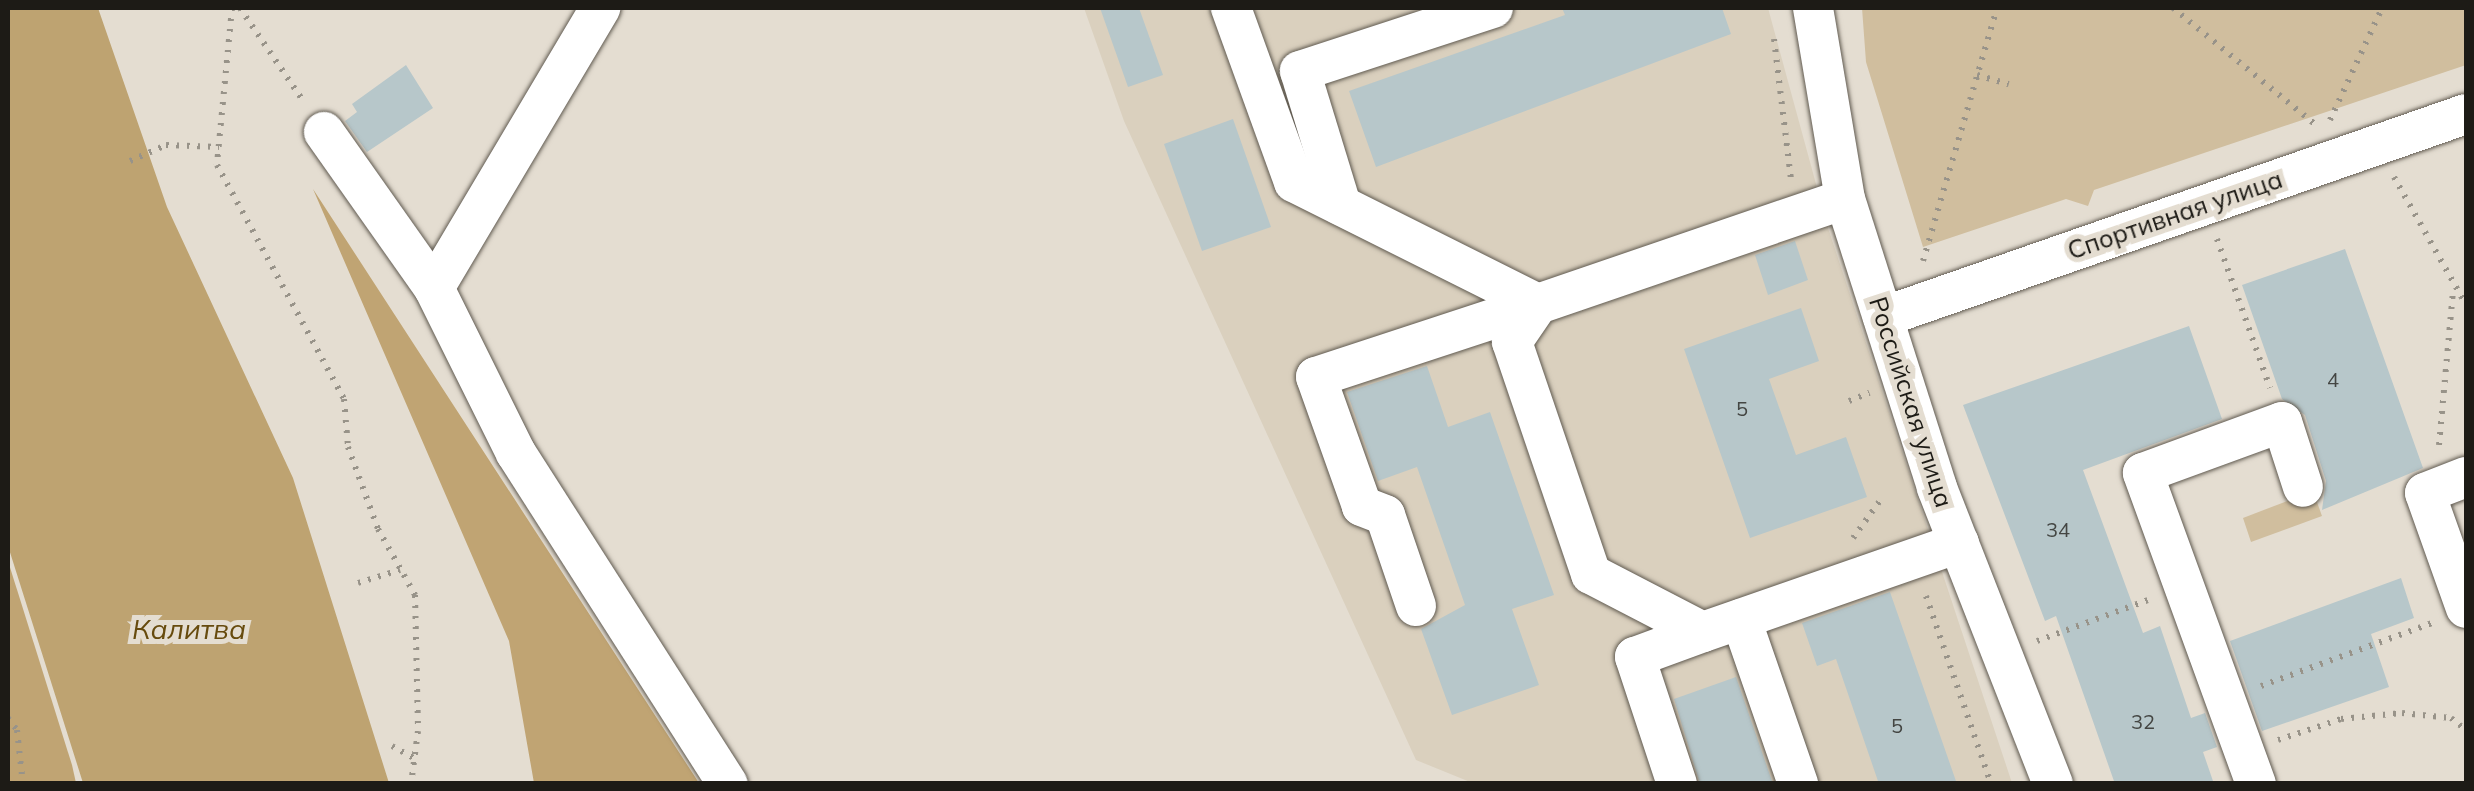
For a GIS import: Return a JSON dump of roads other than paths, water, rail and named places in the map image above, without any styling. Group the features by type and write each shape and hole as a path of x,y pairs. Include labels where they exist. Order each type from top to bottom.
{"street":[{"path":"434,288 600,8"},
{"path":"1231,8 1294,182 1538,304"},
{"path":"1341,205 1300,71 1492,8"},
{"name":"Российская улица","path":"1813,8 1845,199 1959,543 2053,784"},
{"name":"Спортивная улица","path":"1884,317 2466,114"},
{"path":"324,132 434,288 516,454 728,784"},
{"path":"1416,606 1385,514 1362,506 1316,376 1845,199"},
{"path":"1538,304 1512,342 1591,574 1702,632"},
{"path":"2256,784 2143,473 2282,422 2303,487"},
{"path":"2457,612 2425,493 2466,477"},
{"path":"1678,784 1635,656 1959,543"},
{"path":"1741,619 1798,784"}],"water":[{"name":"Калитва","path":"8,8 98,8 167,207 293,478 389,783 83,783 8,546"}]}
